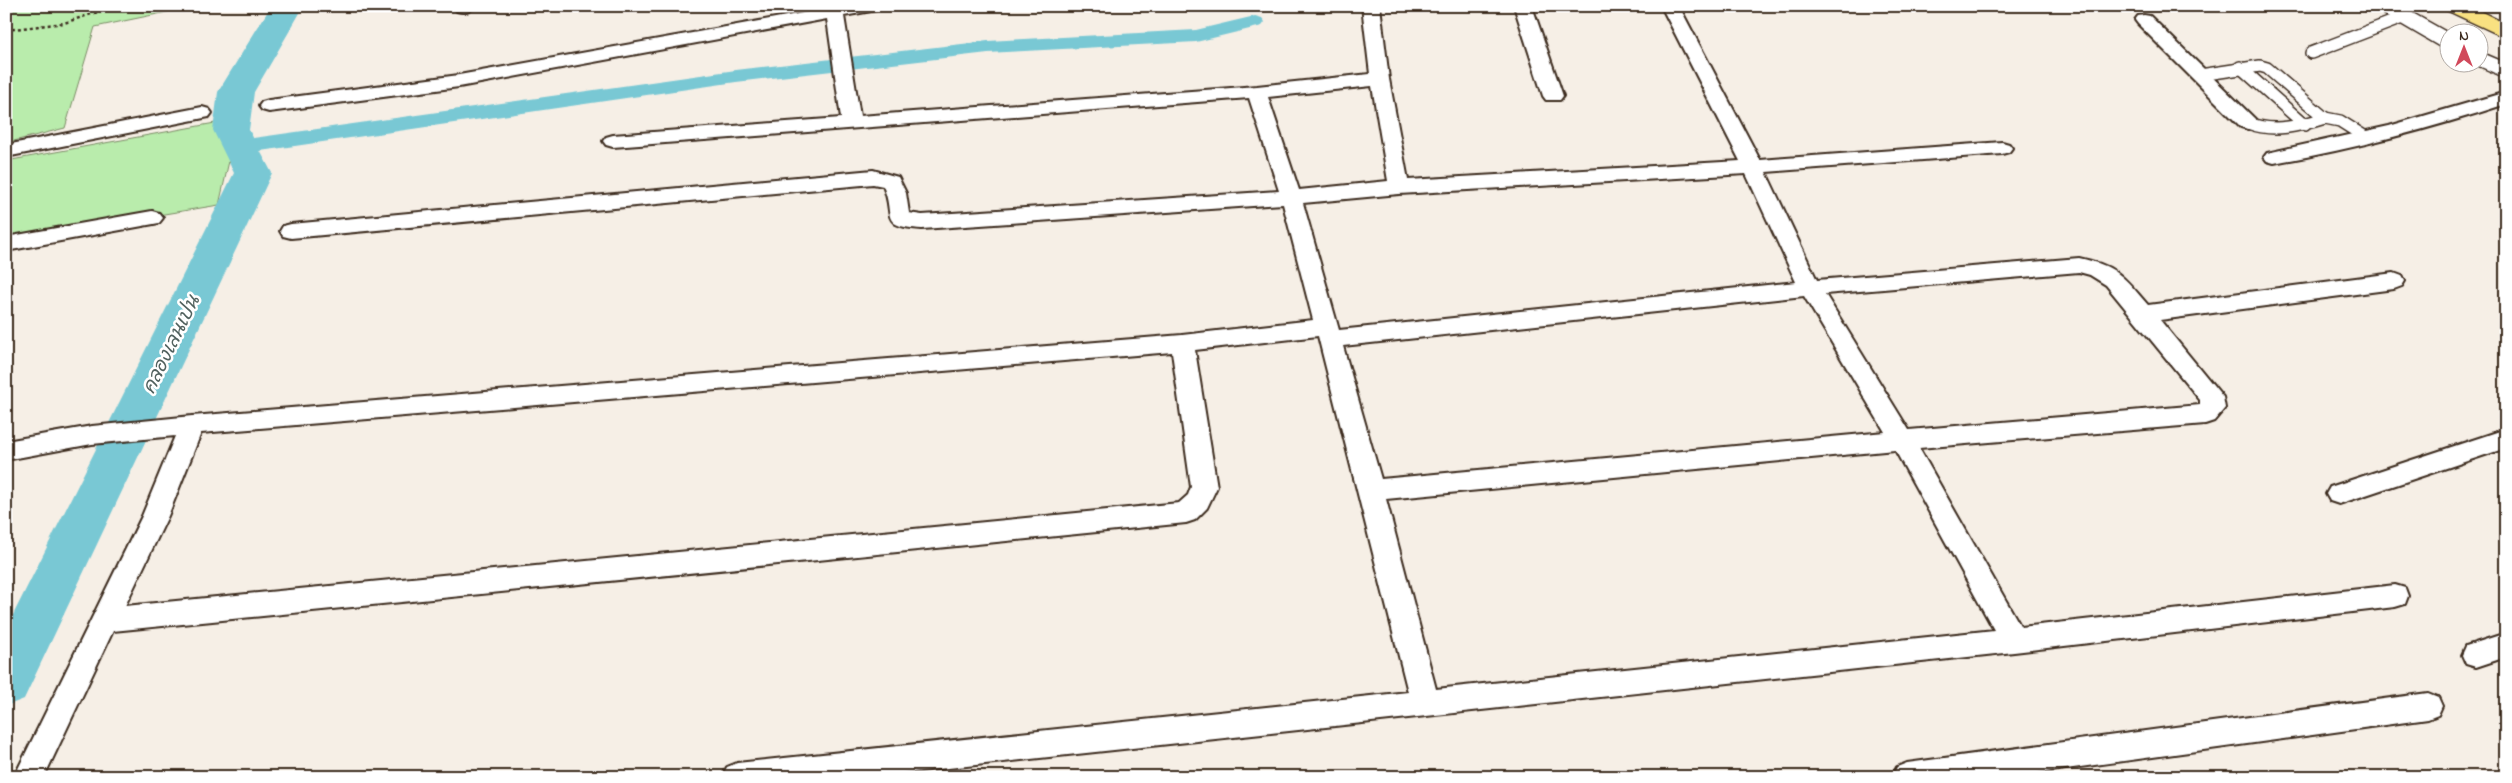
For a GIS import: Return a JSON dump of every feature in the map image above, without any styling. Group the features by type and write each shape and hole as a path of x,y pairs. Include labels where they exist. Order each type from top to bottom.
{"highway":[{"path":"2452,6 2506,32"}],"main road":[{"path":"2384,6 2440,27"},
{"path":"2401,12 2440,37"},
{"path":"2490,51 2506,59"},
{"path":"2490,63 2506,72"}],"street":[{"path":"269,106 459,81 835,9 871,6"},
{"path":"1372,6 1380,79 1399,187"},
{"path":"1523,6 1553,96"},
{"path":"1670,6 1753,167 1810,288 1902,440 2014,640"},
{"path":"835,9 851,122"},
{"path":"2139,12 2248,124"},
{"path":"613,141 1257,92 1380,79"},
{"path":"1257,92 1291,197 1371,490 1425,703"},
{"path":"2274,158 2367,138 2506,98"},
{"path":"6,151 202,113"},
{"path":"291,231 873,177 891,182 896,193 899,217 908,221 1291,197 1399,187 1753,167 2002,148"},
{"path":"6,244 152,218"},
{"path":"6,452 92,435 180,426 1182,343 1328,333 2079,265 2098,268 2114,280 2210,397 2213,408 2204,414 1902,440 1371,490"},
{"path":"2141,314 2394,281"},
{"path":"104,620 1186,513 1198,501 1204,487 1182,343"},
{"path":"29,777 155,516 180,426"},
{"path":"2339,494 2506,438"},
{"path":"737,777 2014,640 2395,596"},
{"path":"2476,656 2506,645"},
{"path":"1907,777 2428,706"}],"lane":[{"path":"2311,53 2401,12"},
{"path":"2200,75 2254,65 2267,68 2325,118 2340,121 2367,138"},
{"path":"2240,67 2305,125"},
{"path":"2248,124 2270,129 2305,125 2325,118"}],"path":[{"path":"6,30 64,23 116,6"}],"green space":[{"path":"6,6 196,6 95,27 65,128 6,143"},
{"path":"215,123 229,161 219,205 6,240 6,161"}],"waterway":[{"name":"คลองเลนเปน","path":"6,683 253,173 231,130 236,92 288,6"},
{"path":"240,147 736,76 988,47 1196,36 1255,22"}]}
